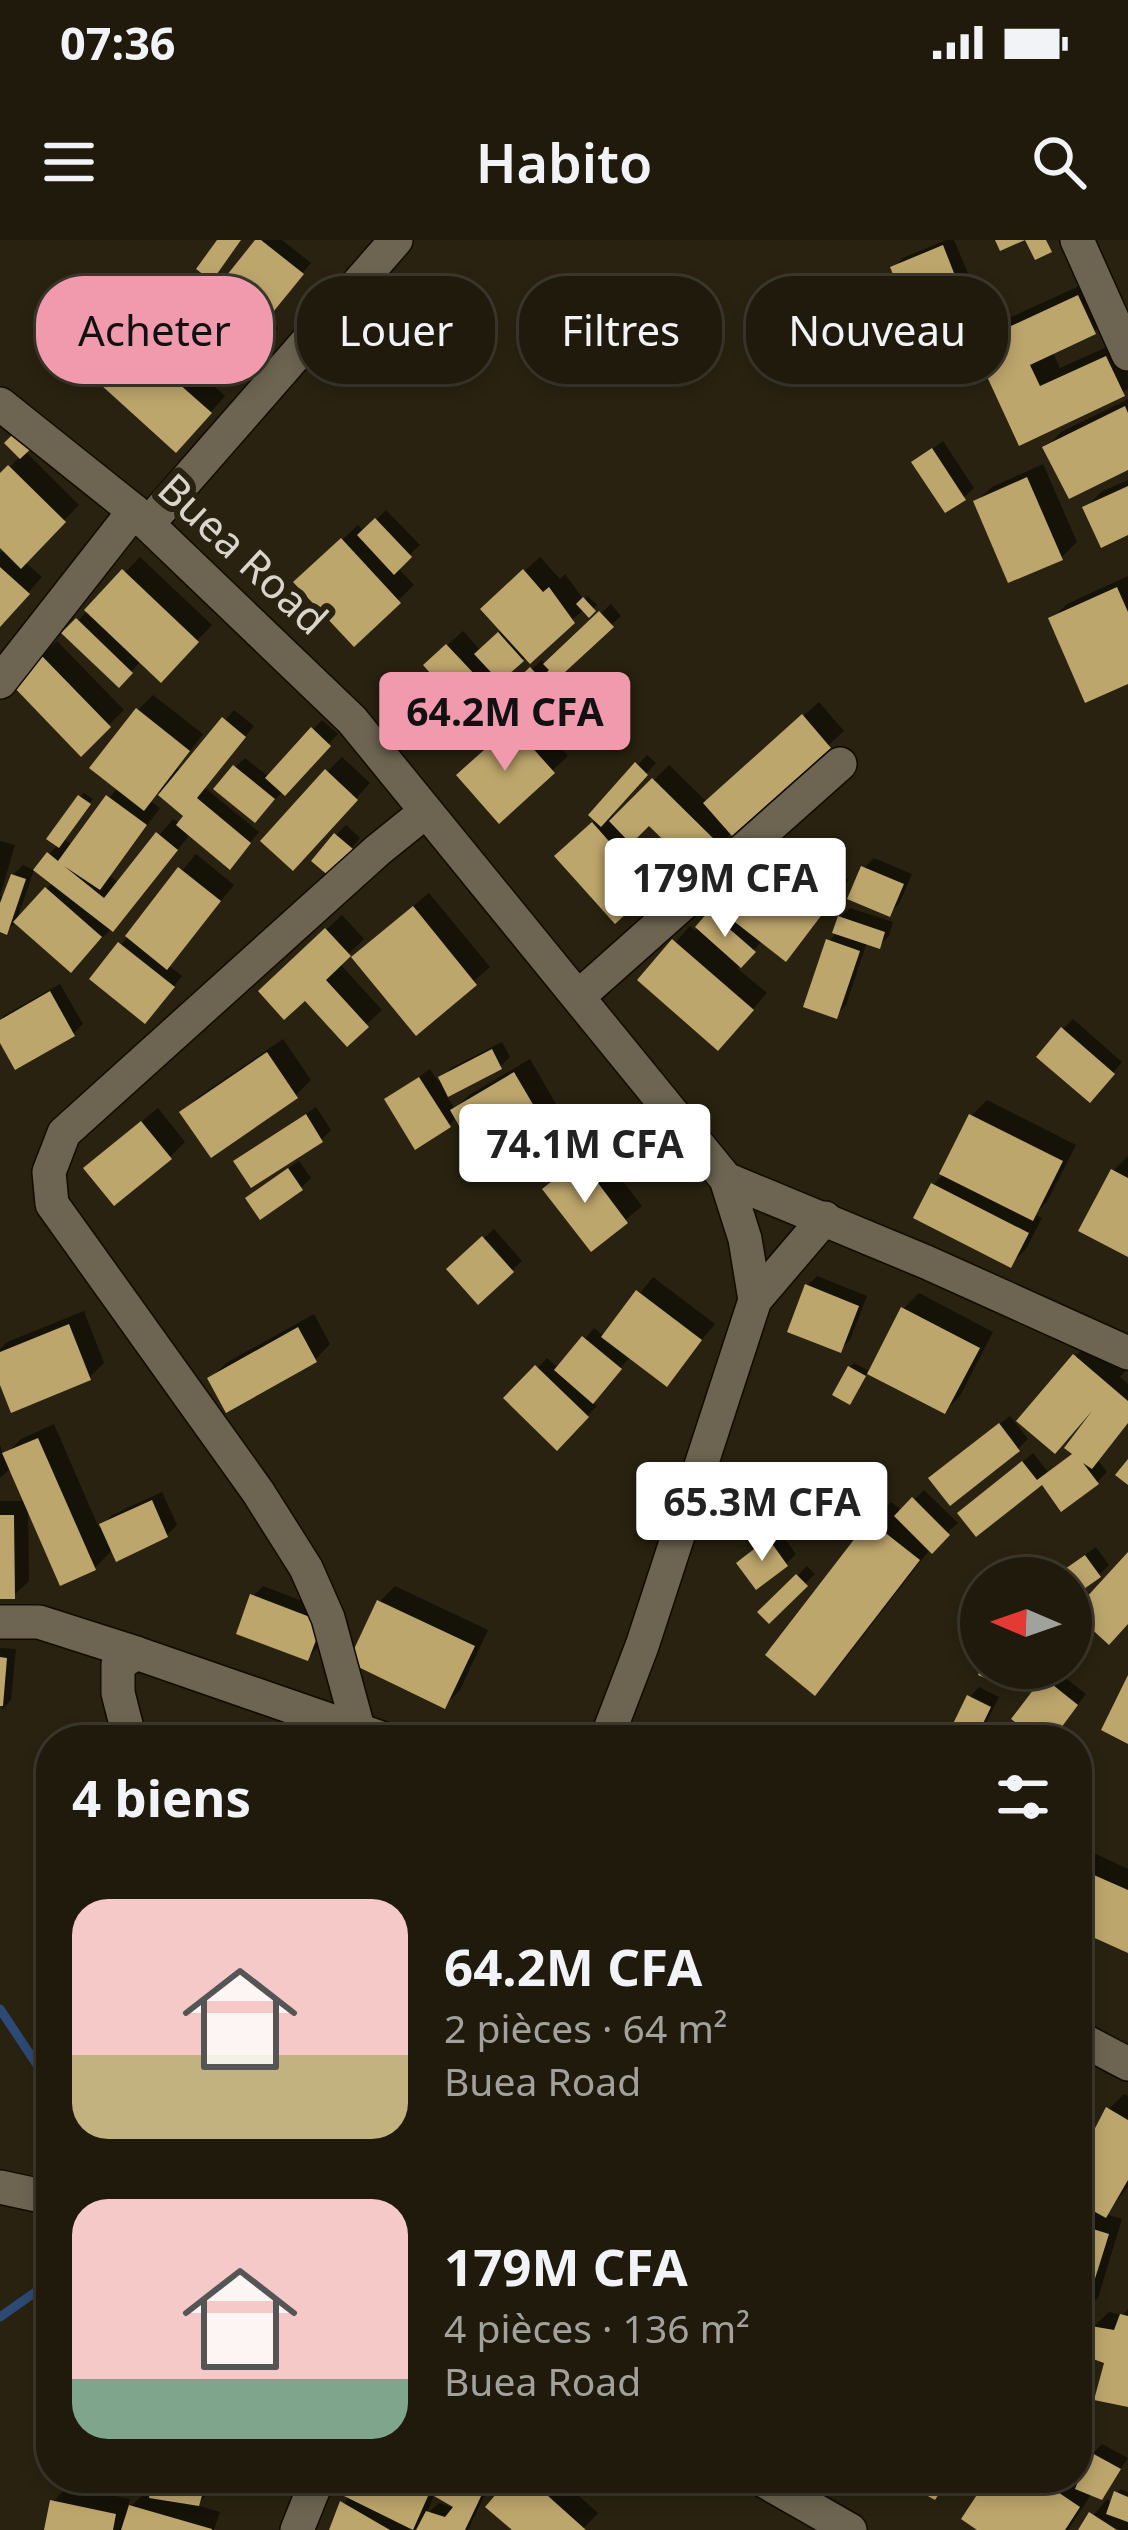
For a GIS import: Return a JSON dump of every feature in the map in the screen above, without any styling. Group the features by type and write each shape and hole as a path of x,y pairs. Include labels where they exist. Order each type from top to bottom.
{"street":[{"path":"0,682 141,518 396,240"},
{"path":"1077,240 1128,354"},
{"name":"Buea Road","path":"0,404 141,518 352,720 726,1179"},
{"path":"578,997 841,764"},
{"path":"369,1725 305,1568 258,1492 52,1204 49,1172 64,1133 424,813"},
{"path":"726,1179 1128,1353"},
{"path":"726,1179 745,1239 754,1300"},
{"path":"612,1725 642,1646 754,1300 825,1218"},
{"path":"0,1622 39,1622 346,1725"},
{"path":"126,1725 118,1693 118,1665 136,1653"},
{"path":"1092,2045 1128,2064"},
{"path":"0,2187 36,2194"},
{"path":"297,2530 312,2493"},
{"path":"785,2493 850,2530"}],"building":[{"path":"217,240 241,240 216,276 196,269"},
{"path":"255,240 304,274 297,276 297,283 273,312 273,276 226,276"},
{"path":"995,240 1025,240 1000,251"},
{"path":"1025,240 1046,240 1052,252 1035,260"},
{"path":"943,245 955,276 894,276 890,267"},
{"path":"1078,295 1096,334 1030,365 1040,386 1106,356 1125,396 1019,446 990,384 1008,384 1008,327"},
{"path":"100,384 179,384 212,413 176,453"},
{"path":"1125,406 1128,470 1069,499 1042,447"},
{"path":"20,427 36,444 20,459 4,443"},
{"path":"932,448 966,500 945,513 911,462"},
{"path":"8,465 66,522 21,569 0,548 0,473"},
{"path":"1027,477 1063,560 1008,583 973,501"},
{"path":"1128,486 1128,535 1101,548 1082,507"},
{"path":"375,518 412,557 394,575 357,535"},
{"path":"341,538 401,603 354,647 293,582"},
{"path":"0,567 30,594 0,627"},
{"path":"122,569 199,642 161,683 84,610"},
{"path":"523,569 543,592 549,587 575,623 530,664 480,609"},
{"path":"1117,587 1128,612 1128,684 1085,703 1048,618"},
{"path":"583,597 596,611 589,618 576,604"},
{"path":"599,611 614,627 551,685 543,676 549,670 543,664"},
{"path":"76,618 133,673 119,688 61,633"},
{"path":"498,632 524,661 500,682 474,654"},
{"path":"446,644 497,698 530,667 548,686 515,716 503,703 455,746 433,721 440,715 417,687 431,674 423,665"},
{"path":"40,654 111,727 81,757 10,683"},
{"path":"136,708 190,751 144,811 89,768"},
{"path":"802,714 831,748 732,836 703,803"},
{"path":"222,717 246,737 197,798 251,843 230,870 176,825 183,816 158,795"},
{"path":"512,725 555,773 499,824 456,775"},
{"path":"311,727 331,746 285,796 265,778"},
{"path":"635,762 648,775 601,827 588,815"},
{"path":"233,765 275,799 255,823 213,789"},
{"path":"325,769 358,800 293,871 260,841"},
{"path":"652,778 721,846 695,871 649,826 631,844 609,821"},
{"path":"78,795 91,804 59,848 46,839"},
{"path":"106,795 147,825 100,890 64,866 104,898 156,832 178,850 113,932 33,870 47,852 58,861"},
{"path":"592,822 652,890 615,924 554,856"},
{"path":"334,833 353,849 330,877 311,861"},
{"path":"781,854 836,896 786,962 731,919"},
{"path":"861,866 904,884 890,917 847,899"},
{"path":"178,867 221,901 167,970 125,936"},
{"path":"11,874 26,879 7,935 0,932 0,903"},
{"path":"45,887 102,937 71,973 13,922"},
{"path":"413,906 477,985 416,1036 351,957"},
{"path":"709,911 756,952 741,968 695,927"},
{"path":"838,916 885,932 880,949 832,933"},
{"path":"325,928 351,956 326,980 369,1027 347,1047 305,1001 284,1020 258,991"},
{"path":"672,939 754,1010 718,1051 637,980"},
{"path":"826,939 860,951 837,1019 803,1007"},
{"path":"118,942 175,987 145,1024 89,979"},
{"path":"50,991 75,1036 15,1070 0,1043 0,1020"},
{"path":"1061,1027 1115,1074 1090,1103 1036,1057"},
{"path":"492,1049 502,1069 448,1097 438,1077"},
{"path":"267,1052 298,1098 211,1158 179,1112"},
{"path":"514,1072 555,1142 490,1180 450,1110"},
{"path":"419,1077 451,1127 415,1150 384,1099"},
{"path":"306,1114 323,1142 251,1188 233,1161"},
{"path":"969,1114 1063,1161 1033,1221 939,1174"},
{"path":"141,1121 172,1159 114,1206 83,1168"},
{"path":"580,1159 628,1223 591,1252 542,1189"},
{"path":"288,1168 303,1190 260,1220 245,1198"},
{"path":"1111,1169 1128,1178 1128,1257 1078,1231"},
{"path":"931,1183 1029,1233 1011,1268 913,1218"},
{"path":"482,1236 514,1272 478,1305 446,1269"},
{"path":"805,1284 859,1306 841,1353 787,1332"},
{"path":"636,1290 702,1340 667,1387 601,1337"},
{"path":"901,1307 980,1348 945,1414 867,1374"},
{"path":"69,1324 91,1380 11,1413 0,1385 0,1352"},
{"path":"298,1327 317,1362 226,1413 207,1378"},
{"path":"582,1336 622,1369 593,1404 554,1370"},
{"path":"1073,1354 1128,1401 1128,1423 1092,1469 1083,1463 1099,1484 1061,1512 1042,1485 976,1537 957,1513 1022,1461 1037,1480 1072,1454 1064,1448 1092,1411 1055,1454 1016,1421"},
{"path":"535,1365 589,1417 557,1451 503,1398"},
{"path":"848,1366 866,1376 850,1405 832,1395"},
{"path":"999,1423 1020,1451 950,1506 928,1478"},
{"path":"38,1438 96,1570 60,1586 2,1453"},
{"path":"1128,1459 1128,1485 1115,1475"},
{"path":"912,1497 950,1535 932,1554 894,1516"},
{"path":"152,1500 168,1537 116,1562 99,1524"},
{"path":"0,1515 14,1515 15,1599 0,1599"},
{"path":"869,1520 920,1560 815,1696 765,1655"},
{"path":"768,1538 788,1566 756,1590 736,1563"},
{"path":"1128,1552 1128,1624 1109,1645 1092,1629 1092,1591"},
{"path":"796,1574 808,1586 769,1624 757,1612"},
{"path":"250,1594 323,1622 308,1661 236,1634"},
{"path":"377,1600 475,1646 445,1709 348,1662"},
{"path":"0,1657 7,1658 3,1706 0,1706"},
{"path":"1128,1675 1128,1744 1101,1730"},
{"path":"1034,1689 1058,1689 1078,1705 1063,1725 1019,1725 1011,1719"},
{"path":"967,1695 991,1707 982,1725 952,1725"},
{"path":"1092,1874 1128,1890 1128,1953 1092,1937"},
{"path":"1106,2107 1128,2120 1128,2180 1106,2218 1092,2210 1092,2134"},
{"path":"1092,2229 1109,2234 1092,2288"},
{"path":"1120,2314 1128,2316 1128,2407 1094,2400 1104,2363 1092,2359 1092,2326 1114,2330"},
{"path":"1092,2453 1121,2469 1102,2500 1085,2493 1092,2493"},
{"path":"1114,2491 1128,2497 1128,2522 1106,2514"},
{"path":"150,2493 203,2493 199,2506 149,2498"},
{"path":"346,2493 429,2493 413,2530"},
{"path":"483,2493 465,2530 416,2530 426,2511 445,2517 453,2507 434,2496"},
{"path":"497,2493 545,2493 586,2530 512,2530 485,2507"},
{"path":"978,2493 1059,2493 1080,2507 1065,2530 977,2530 961,2519"},
{"path":"50,2500 116,2514 113,2530 44,2530"},
{"path":"340,2501 390,2530 329,2530"},
{"path":"129,2505 212,2529 212,2530 121,2530"},
{"path":"1089,2512 1117,2530 1078,2530"}],"waterway":[{"path":"0,2009 36,2063"},
{"path":"0,2317 36,2292"}]}
